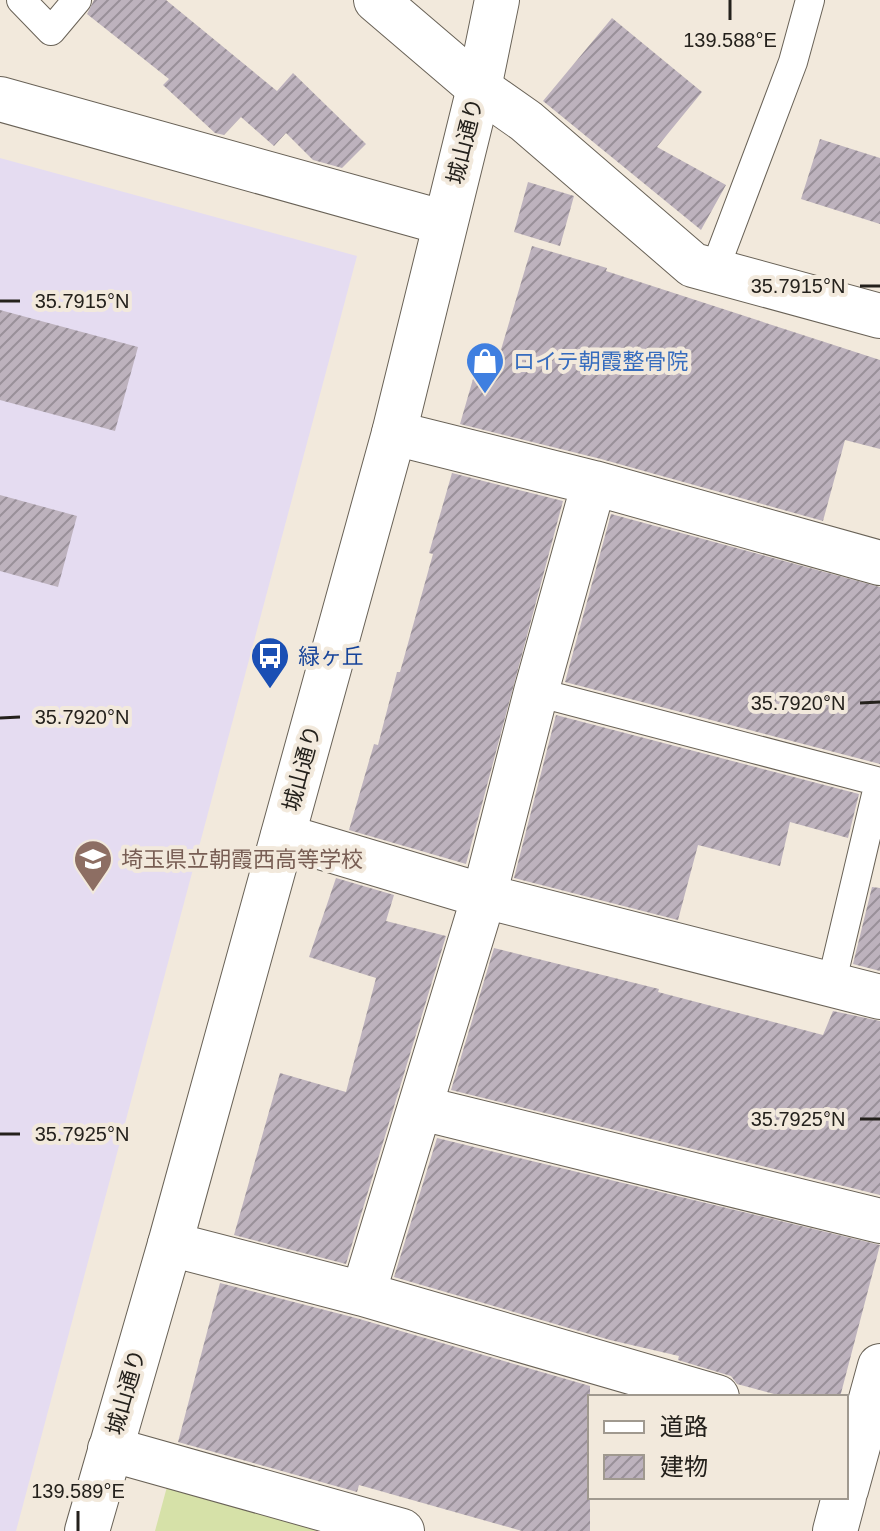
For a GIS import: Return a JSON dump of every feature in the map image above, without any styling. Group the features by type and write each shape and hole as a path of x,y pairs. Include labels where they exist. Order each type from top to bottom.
{"street":[{"path":"376,0 479,88 526,121 693,265 880,316"},
{"name":"城山通り","path":"87,1531 170,1244 394,433 479,88 497,0"},
{"path":"0,99 445,223"},
{"path":"394,433 594,483 880,563"},
{"path":"363,1294 484,896 594,483"},
{"path":"283,836 484,896 880,997"},
{"path":"421,1108 880,1221"},
{"path":"170,1244 363,1294 710,1395"},
{"path":"848,1475 853,1436 880,1366"},
{"path":"110,1449 402,1531"},
{"path":"835,1531 843,1499"}],"lane":[{"path":"21,0 51,31 77,0"},
{"path":"714,271 793,62 810,0"},
{"path":"536,692 880,782 831,985"}],"shaded area":[{"name":"埼玉県立朝霞西高等学校","path":"0,158 357,256 16,1531 0,1531"}],"green space":[{"path":"168,1483 332,1531 155,1531"}],"building":[{"path":"94,0 166,0 277,91 293,73 366,144 342,168 313,160 286,133 274,146 241,117 224,135 215,133 163,85 169,79 87,14"},
{"path":"612,18 702,92 657,147 726,185 701,230 543,101"},
{"path":"820,139 880,158 880,224 801,199"},
{"path":"528,182 574,196 560,246 514,232"},
{"path":"532,246 607,268 606,271 880,360 880,449 845,440 823,521 601,459 460,424 482,348 500,353"},
{"path":"0,310 138,347 115,431 0,400"},
{"path":"452,473 563,501 466,864 349,830 374,744 378,745 397,672 400,672"},
{"path":"0,495 77,516 58,587 0,571"},
{"path":"611,514 880,587 880,764 565,682"},
{"path":"556,715 859,794 848,838 790,822 780,866 698,845 678,920 514,878"},
{"path":"336,878 394,895 386,921 446,936 346,1264 234,1235 280,1073 346,1092 376,978 309,957"},
{"path":"872,887 880,888 880,971 853,964"},
{"path":"494,948 659,989 658,992 823,1035 833,1011 880,1021 880,1195 451,1090"},
{"path":"437,1138 880,1245 841,1395 778,1395 737,1384 731,1376 678,1360 679,1356 610,1340 394,1277"},
{"path":"220,1283 356,1318 590,1386 590,1531 522,1531 359,1485 357,1492 178,1442"}],"place":[{"name":"ロイテ朝霞整骨院","path":"485,395"},
{"name":"緑ヶ丘","path":"270,690"},
{"name":"埼玉県立朝霞西高等学校","path":"93,893"}]}
